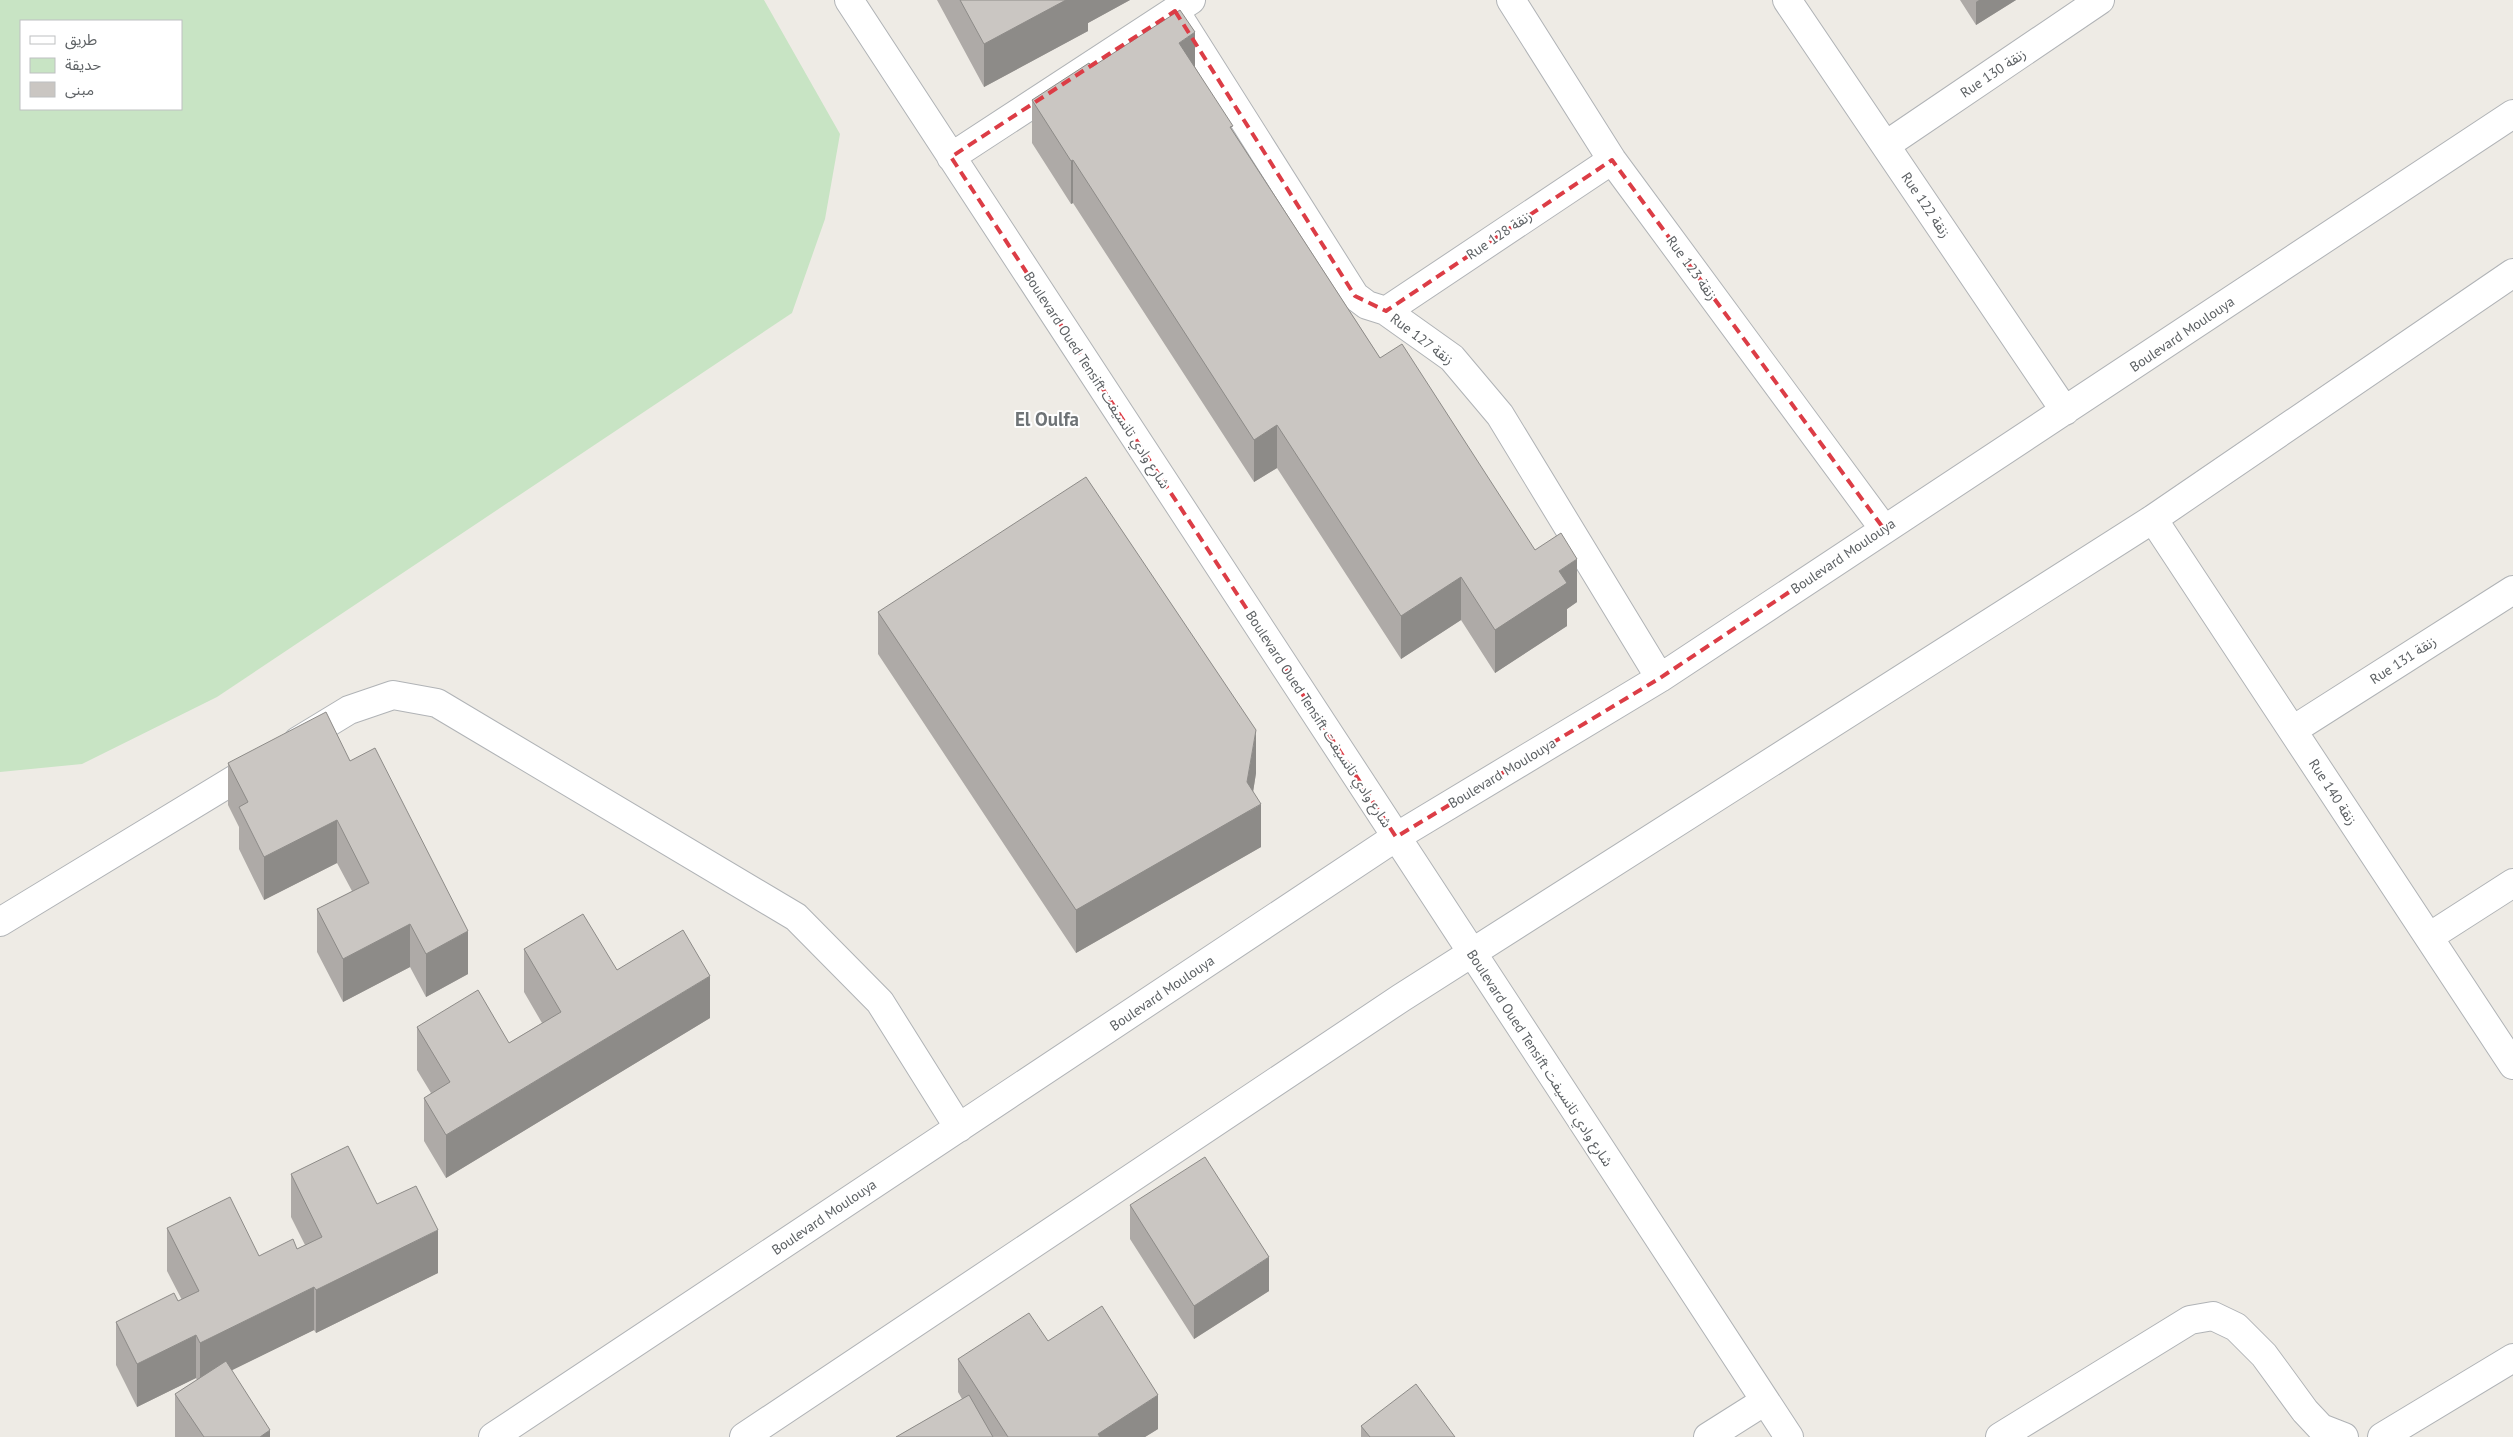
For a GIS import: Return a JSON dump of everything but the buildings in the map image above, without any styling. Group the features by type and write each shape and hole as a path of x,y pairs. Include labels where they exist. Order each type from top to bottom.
{"street":[{"name":"Boulevard Oued Tensift شارع وادي تانسيفت","path":"849,0 1789,1437"},
{"name":"Rue 123 زنقة","path":"1511,0 1612,160 1884,528"},
{"name":"Rue 122 زنقة","path":"1786,0 2065,411"},
{"name":"Rue 130 زنقة","path":"1886,145 2100,0"},
{"path":"951,158 1183,6"},
{"name":"Rue 127 زنقة","path":"1183,6 1355,296 1366,305 1386,311 1452,358 1500,415 1660,678"},
{"name":"Boulevard Moulouya","path":"493,1437 1396,837 1660,678 1884,528 2065,411 2513,114"},
{"name":"Rue 128 زنقة","path":"1386,311 1612,160"},
{"path":"744,1437 1401,998 2153,519 2513,273"},
{"name":"Rue 140 زنقة","path":"2153,519 2513,1065"},
{"name":"Rue 131 زنقة","path":"2293,730 2513,590"},
{"path":"0,922 349,710 393,695 437,702 796,917 880,1002 959,1128"},
{"path":"2429,937 2513,883"},
{"path":"2000,1437 2190,1320 2213,1316 2236,1327 2264,1355 2305,1411 2320,1428 2344,1437"},
{"path":"2382,1437 2513,1358"},
{"path":"1708,1437 1765,1401"}],"highlighted area":[{"path":"1175,11 1355,296 1386,311 1612,160 1884,529 1660,678 1396,837 951,157"}],"green space":[{"path":"0,0 764,0 840,134 825,219 792,313 217,697 82,764 0,772"}],"district":[{"name":"El Oulfa","path":"1047,419"}]}
